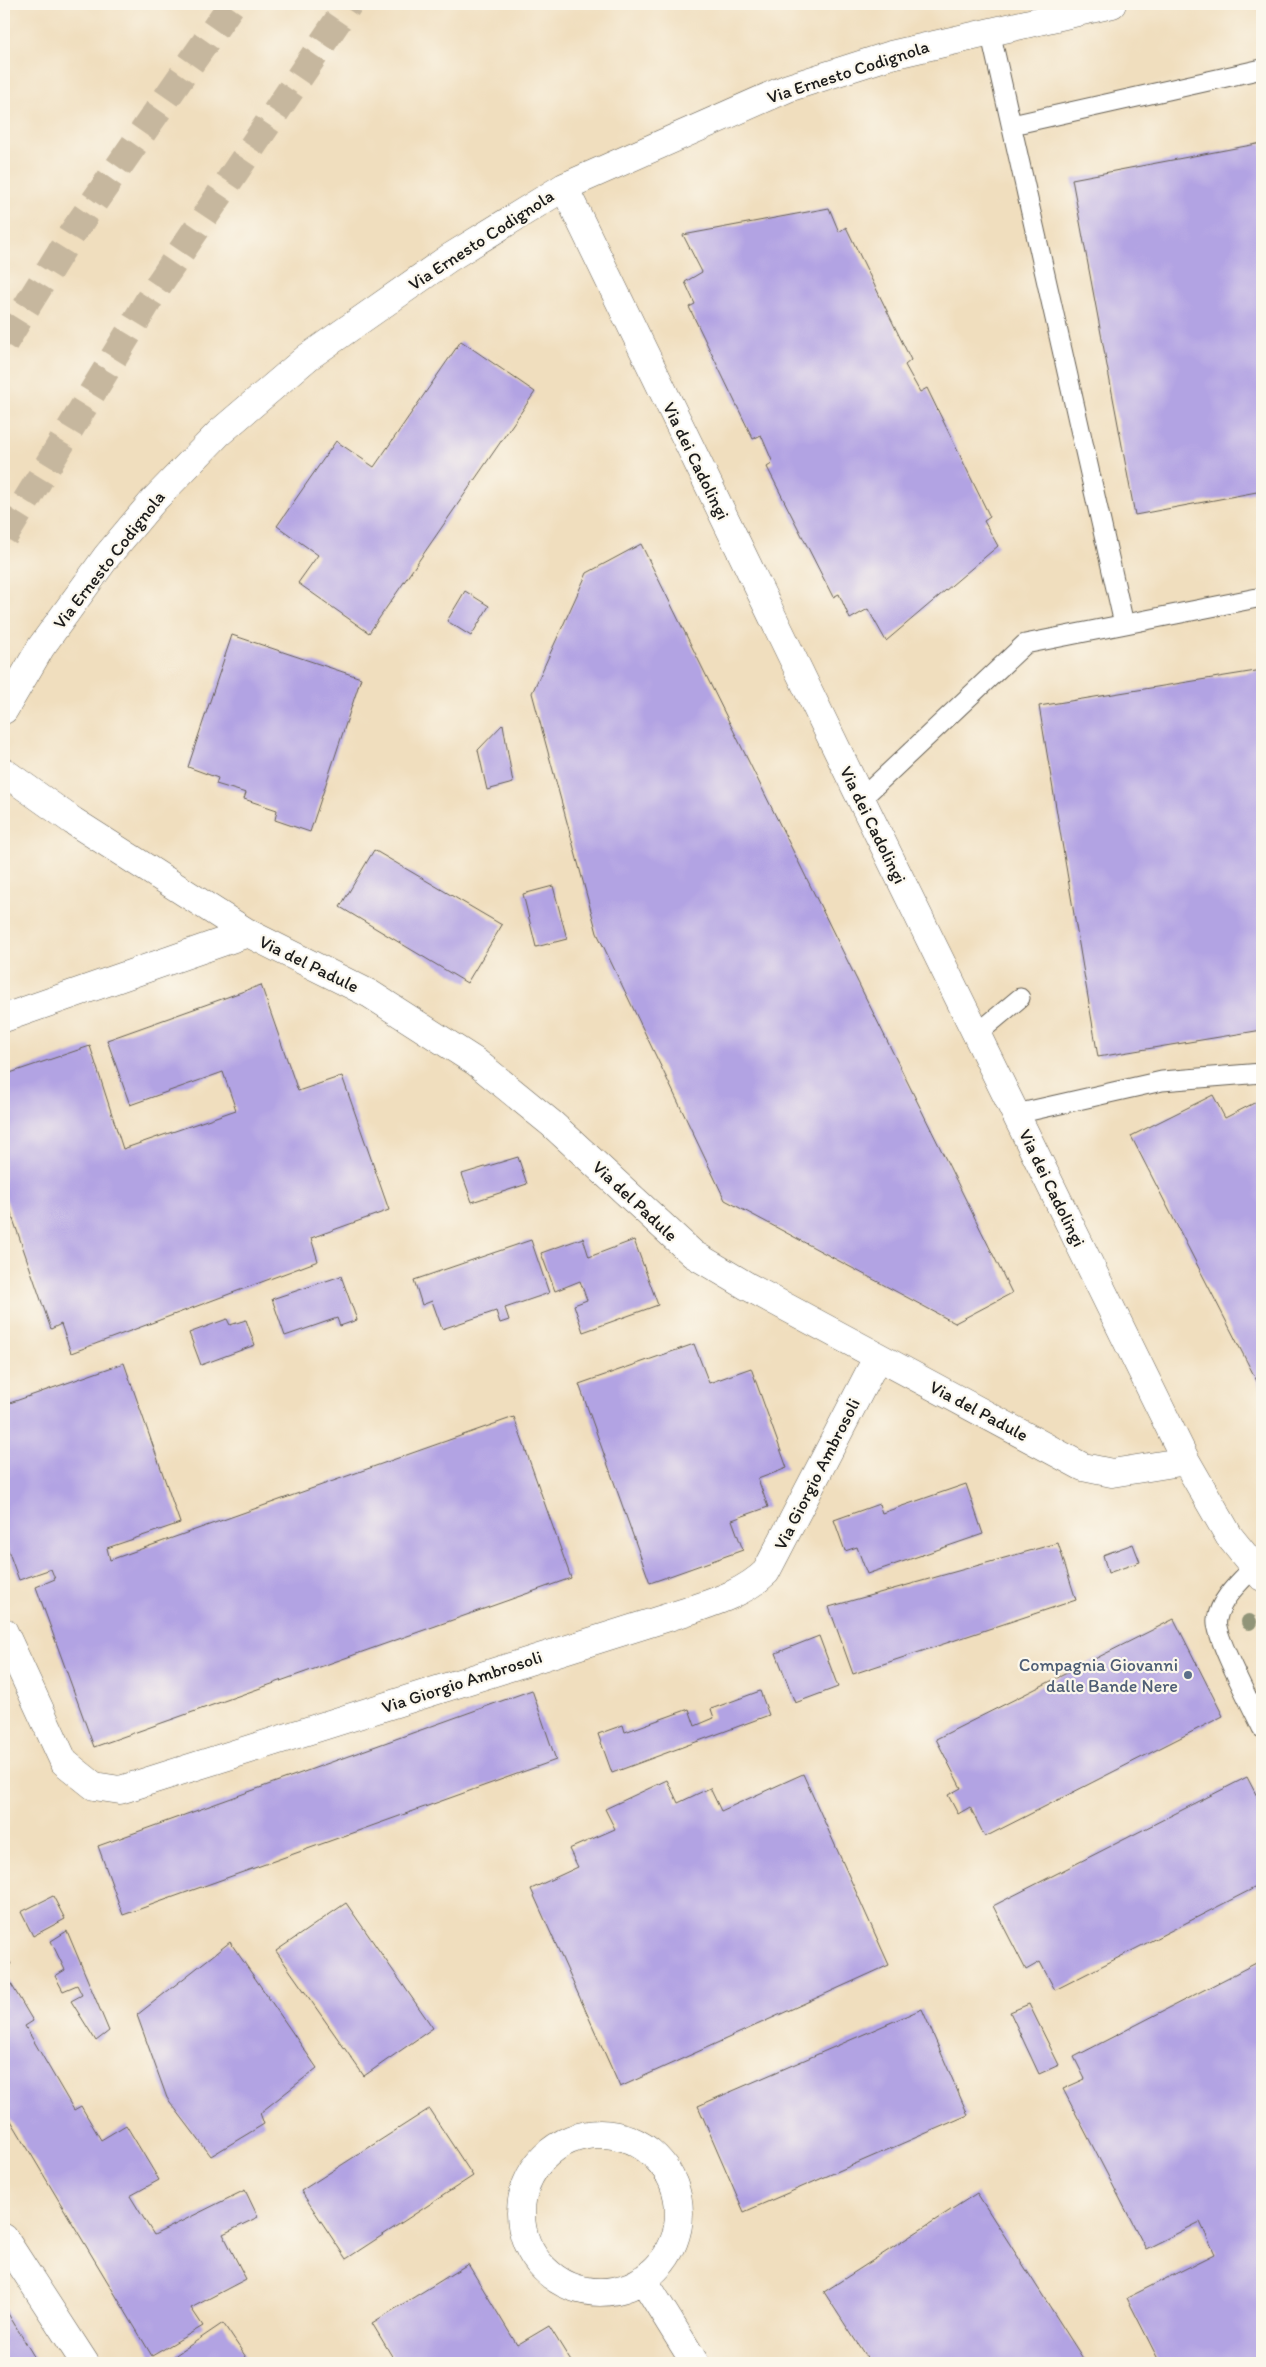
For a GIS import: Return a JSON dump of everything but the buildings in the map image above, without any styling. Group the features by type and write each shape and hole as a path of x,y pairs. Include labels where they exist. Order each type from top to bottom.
{"street":[{"name":"Via Ernesto Codignola","path":"4,710 41,647 107,556 154,500 219,433 308,357 448,258 564,187 678,134 788,88 891,55 1112,4"},
{"name":"Via dei Cadolingi","path":"564,187 860,799 1186,1462"},
{"name":"Via del Padule","path":"4,772 73,822 248,933 370,994 476,1062 552,1124 692,1254 876,1358 1083,1467 1112,1473 1186,1462"},
{"path":"4,1018 248,933"},
{"name":"Via Giorgio Ambrosoli","path":"4,1632 64,1762 94,1786 120,1790 688,1611 748,1588 766,1572 876,1358"},
{"path":"1186,1462 1229,1536 1258,1572"},
{"path":"600,2134 624,2137 646,2148 668,2173 676,2189 679,2210 677,2233 669,2251 654,2271 643,2279 619,2290 599,2292 581,2290 558,2280 537,2260 523,2228 521,2211 523,2196 530,2177 540,2162 556,2147 582,2136 600,2134"},
{"path":"4,2238 85,2363"},
{"path":"643,2279 695,2363"}],"lane":[{"path":"990,31 1124,624"},
{"path":"1012,125 1262,69"},
{"path":"860,799 1024,644 1262,597"},
{"path":"977,1034 1020,998"},
{"path":"1016,1114 1162,1081 1262,1073"},
{"path":"1258,1572 1225,1600 1216,1621 1220,1638 1262,1728"}],"tunnel":[{"path":"4,343 71,235 232,4"},
{"path":"4,537 155,290 349,4"}],"place":[{"name":"Compagnia Giovanni dalle Bande Nere","path":"1188,1675"}]}
